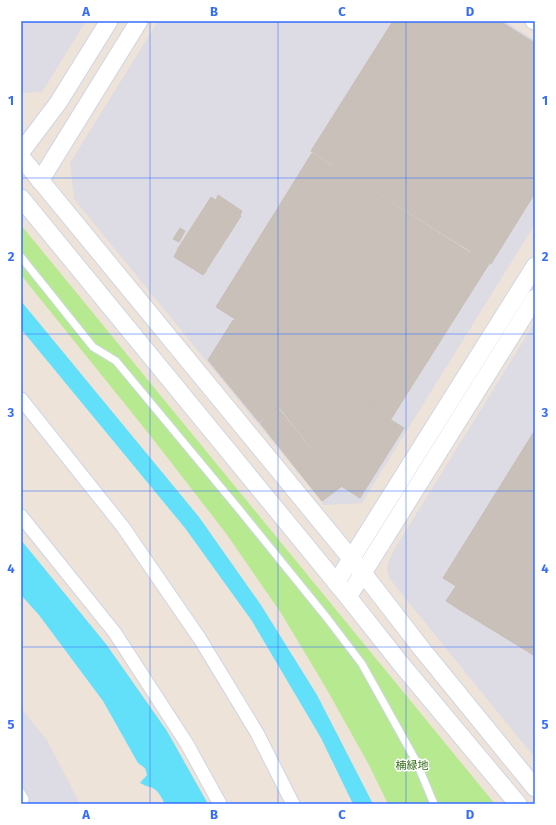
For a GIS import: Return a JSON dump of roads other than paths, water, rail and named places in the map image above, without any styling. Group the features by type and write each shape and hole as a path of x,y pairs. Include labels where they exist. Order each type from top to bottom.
{"street":[{"path":"21,152 58,103 109,21"},
{"path":"40,181 139,21"},
{"path":"21,157 351,558 421,648 535,788"},
{"path":"21,198 348,597 401,664 518,804"},
{"path":"336,583 530,286 535,267"},
{"path":"348,597 535,298"},
{"path":"21,399 123,527 200,639 257,734 293,804"},
{"path":"21,516 114,633 187,744 220,804"}],"lane":[{"path":"21,257 93,347 116,361 238,508 327,618 362,664 416,761 434,804"},
{"path":"21,792 25,800 23,804"}],"water":[{"path":"21,301 199,517 261,605 317,695 373,804 353,804 321,738 252,621 185,528 21,329"},
{"path":"21,540 106,644 167,731 208,804 165,804 153,788 140,783 147,775 145,768 138,763 103,701 39,615 21,595"}],"park label":[{"name":"楠緑地","path":"412,765"}]}
